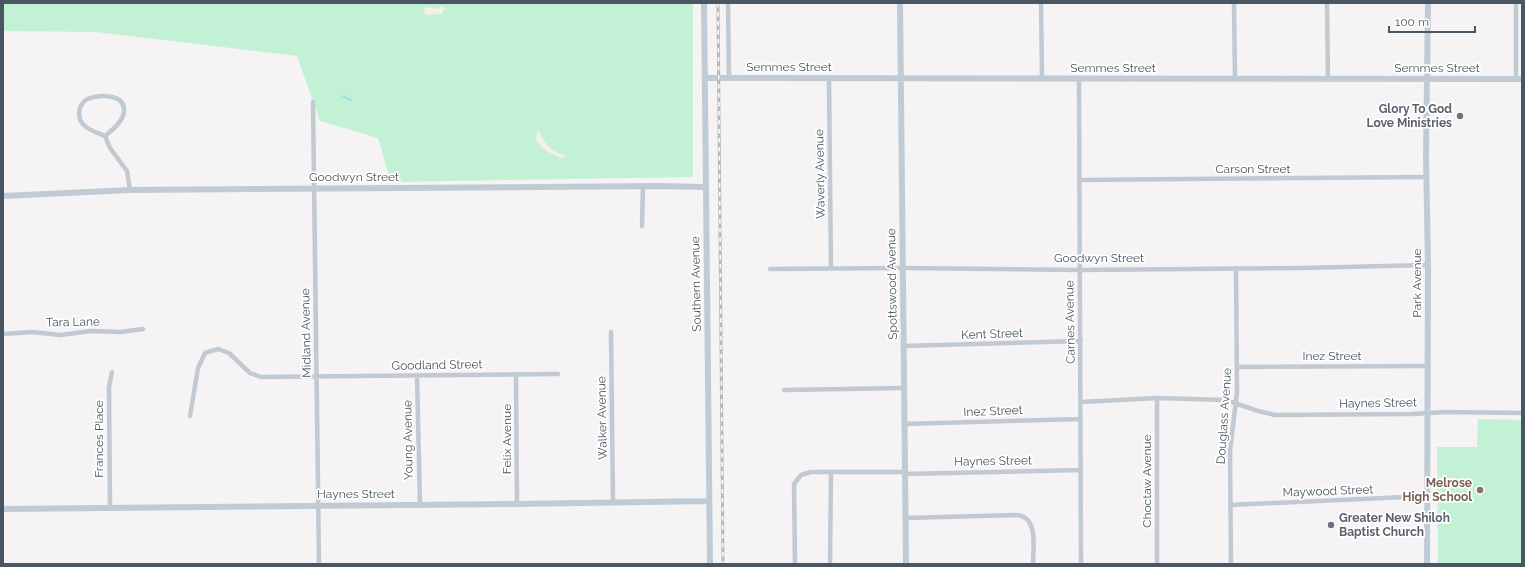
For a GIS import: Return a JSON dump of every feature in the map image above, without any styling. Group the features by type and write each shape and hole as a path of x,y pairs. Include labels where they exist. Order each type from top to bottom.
{"street":[{"name":"Southern Avenue","path":"704,3 710,564"},
{"path":"728,3 729,78"},
{"name":"Spottswood Avenue","path":"900,3 906,564"},
{"path":"1041,3 1042,78"},
{"path":"1234,3 1235,79"},
{"path":"1327,3 1328,80"},
{"name":"Park Avenue","path":"1427,564 1428,265 1426,177 1428,3"},
{"path":"1516,3 1519,79"},
{"name":"Semmes Street","path":"705,78 1042,78 1079,80 1519,79"},
{"name":"Waverly Avenue","path":"829,79 831,269"},
{"name":"Carnes Avenue","path":"1079,80 1081,564"},
{"path":"105,136 122,119 124,115 123,105 119,99 111,97 87,99 79,108 82,122 85,126 105,136 110,148 127,171 130,190"},
{"name":"Midland Avenue","path":"313,102 319,564"},
{"name":"Carson Street","path":"1079,180 1426,177"},
{"path":"642,226 643,186"},
{"name":"Goodwyn Street","path":"3,196 130,190 643,186 705,187"},
{"name":"Goodwyn Street","path":"770,269 902,268 1080,270 1428,265"},
{"name":"Douglass Avenue","path":"1231,564 1231,440 1236,403 1237,367 1236,268"},
{"name":"Tara Lane","path":"3,334 32,332 60,335 91,330 121,332 143,329"},
{"name":"Walker Avenue","path":"611,332 613,503"},
{"name":"Kent Street","path":"904,346 1081,341"},
{"name":"Goodland Street","path":"190,416 198,368 205,353 218,349 229,353 250,373 261,377 558,374"},
{"name":"Inez Street","path":"1237,367 1427,366"},
{"name":"Frances Place","path":"110,507 109,387 112,372"},
{"name":"Felix Avenue","path":"516,374 517,504"},
{"name":"Young Avenue","path":"417,375 420,505"},
{"path":"784,390 904,388"},
{"path":"1081,402 1157,398 1226,400 1236,403"},
{"name":"Choctaw Avenue","path":"1157,398 1157,564"},
{"name":"Haynes Street","path":"1236,403 1275,415 1412,414 1427,412 1522,413"},
{"name":"Inez Street","path":"904,424 1081,419"},
{"name":"Haynes Street","path":"795,564 794,484 801,475 811,472 904,473 1081,470"},
{"path":"830,564 831,473"},
{"name":"Maywood Street","path":"1230,505 1427,496"},
{"name":"Haynes Street","path":"3,509 710,501"},
{"path":"905,518 1024,516 1032,527 1033,564"}],"green space":[{"path":"3,3 693,3 693,177 391,182 378,138 320,121 297,56 96,32 3,31"},
{"name":"Melrose High School","path":"1478,419 1522,420 1522,564 1438,564 1437,447 1477,447"}],"sand":[{"path":"443,6 445,9 441,14 427,15 423,12 425,7 438,9"},
{"path":"537,131 550,147 565,157 563,158 556,156 541,146 536,139"}],"waterway":[{"path":"343,96 351,100"}],"railway":[{"path":"718,3 723,564"}],"place":[{"name":"Glory To God Love Ministries","path":"1460,116"},
{"name":"Melrose High School","path":"1480,490"},
{"name":"Greater New Shiloh Baptist Church","path":"1331,525"}]}
